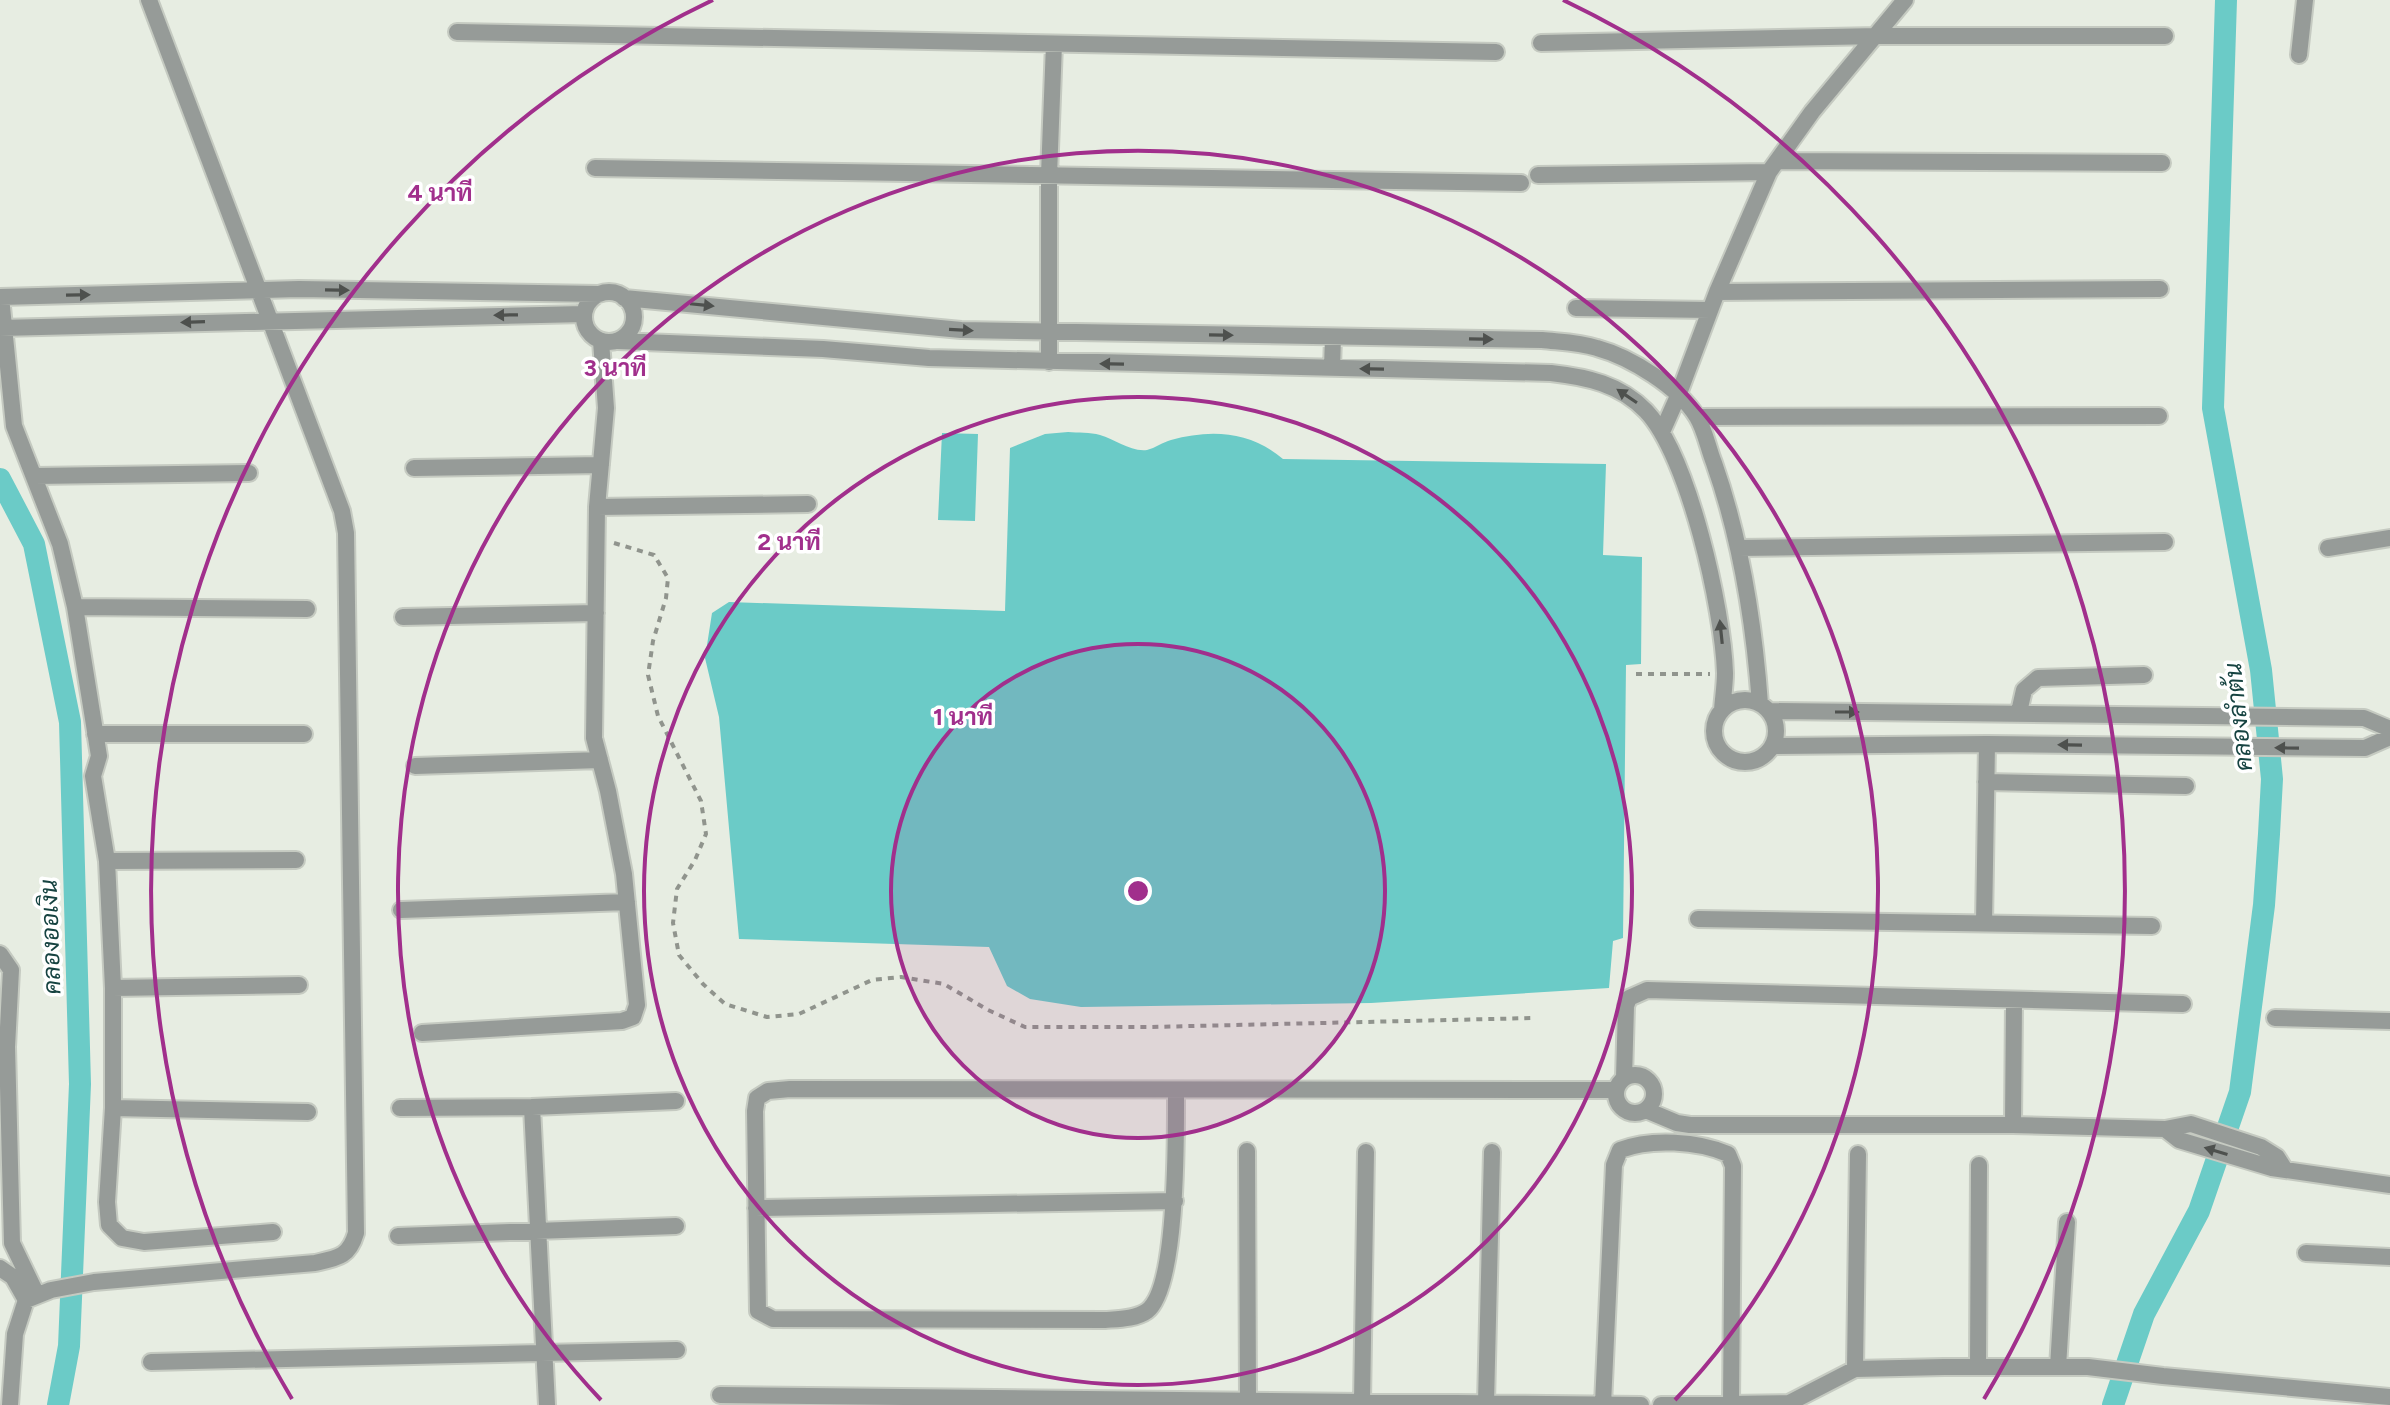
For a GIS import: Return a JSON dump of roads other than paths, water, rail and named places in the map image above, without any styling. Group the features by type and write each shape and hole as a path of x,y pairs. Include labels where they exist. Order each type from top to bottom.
{"street":[{"path":"10,1405 15,1334 38,1295 94,1282 315,1263 338,1258 352,1248 356,1233 346,533 342,511 149,0"},
{"path":"1662,432 1717,292 1773,166 1812,112 1905,0"},
{"path":"2299,55 2305,0"},
{"path":"457,32 1496,52"},
{"path":"1541,43 1878,36 2165,36"},
{"path":"1049,362 1049,175 1054,44"},
{"path":"1538,175 1773,166 2162,163"},
{"path":"595,168 1521,183"},
{"path":"1717,292 2160,289"},
{"path":"273,1232 144,1242 122,1238 109,1225 113,988 107,861 93,776 99,756 75,607 60,544 14,426 0,297 259,290 617,293 633,312 634,321 626,336 610,341"},
{"path":"599,294 592,299 584,314 588,331 610,341 1049,362 1551,373 1581,376 1606,384 1633,400 1662,432 1681,472 1704,549 1719,615 1725,674 1722,710"},
{"path":"624,298 961,330 1577,343 1626,359 1678,396 1697,417 1724,493 1750,605 1764,707 1776,728 1772,746 1758,760 1739,762 1722,754 1713,737 1716,718 1722,710 1733,702 1747,700 1764,707 2364,718 2390,729"},
{"path":"1576,308 1710,310"},
{"path":"1,328 584,314"},
{"path":"1332,368 1333,337"},
{"path":"422,1033 622,1021 633,1017 637,1005 627,902 616,832 594,738 597,507 610,341"},
{"path":"1697,417 2159,416"},
{"path":"414,468 601,465"},
{"path":"35,476 249,473"},
{"path":"597,507 808,504"},
{"path":"2328,548 2390,538"},
{"path":"1738,548 2165,542"},
{"path":"75,607 307,609"},
{"path":"403,617 596,613"},
{"path":"2019,712 2024,690 2038,678 2144,675"},
{"path":"2109,714 2110,745"},
{"path":"95,734 304,734"},
{"path":"1772,746 1987,744 2365,748 2390,737"},
{"path":"1984,923 1987,744"},
{"path":"415,766 600,760"},
{"path":"1986,782 2186,786"},
{"path":"107,861 296,860"},
{"path":"401,910 627,902"},
{"path":"1698,919 2152,926"},
{"path":"0,954 11,970 7,1047 6,1243 38,1295"},
{"path":"113,988 299,985"},
{"path":"1176,1091 1175,1201 1159,1299 1146,1312 1105,1320 773,1319 758,1311 755,1111 757,1098 768,1091 1176,1091 1620,1084 1639,1075 1651,1083 1655,1098 1646,1110 1639,1113 1625,1111 1616,1098 1620,1084 1626,1006 1629,998 1647,990 2014,1002 2183,1004"},
{"path":"2013,1125 2014,1002"},
{"path":"2275,1018 2390,1021"},
{"path":"400,1108 676,1101"},
{"path":"532,1107 547,1405"},
{"path":"113,1108 308,1112"},
{"path":"1646,1110 1690,1125 2013,1125 2165,1129 2191,1124 2257,1155 2272,1168 2390,1185"},
{"path":"2165,1129 2179,1140 2257,1155"},
{"path":"1603,1404 1614,1165 1620,1150 1637,1143 1709,1146 1728,1154 1733,1166 1731,1404"},
{"path":"1247,1151 1248,1400"},
{"path":"1362,1402 1366,1152"},
{"path":"1486,1403 1492,1152"},
{"path":"1855,1369 1858,1154"},
{"path":"1978,1367 1979,1165"},
{"path":"756,1208 1175,1201"},
{"path":"2058,1367 2067,1222"},
{"path":"398,1236 676,1226"},
{"path":"2306,1253 2390,1257"},
{"path":"0,1268 38,1295"},
{"path":"151,1362 677,1350"},
{"path":"1661,1405 1789,1403 1855,1369 1978,1367 2088,1367 2390,1397"},
{"path":"720,1395 1641,1405"}],"water":[{"path":"1068,432 1100,435 1141,450 1201,434 1230,435 1257,443 1283,459 1606,464 1603,555 1642,557 1641,664 1626,665 1623,938 1613,941 1609,988 1371,1003 1081,1007 1030,999 1007,986 989,947 739,939 719,717 705,658 712,613 729,602 1005,611 1010,448 1045,434"},
{"path":"942,433 978,434 975,521 938,520"}],"waterway":[{"name":"คลองลำต้น","path":"2113,1405 2144,1314 2199,1211 2240,1092 2264,905 2272,779 2261,670 2213,408 2226,0"},
{"name":"คลองออเงิน","path":"0,479 34,544 70,722 80,1084 69,1346 58,1405"}]}
